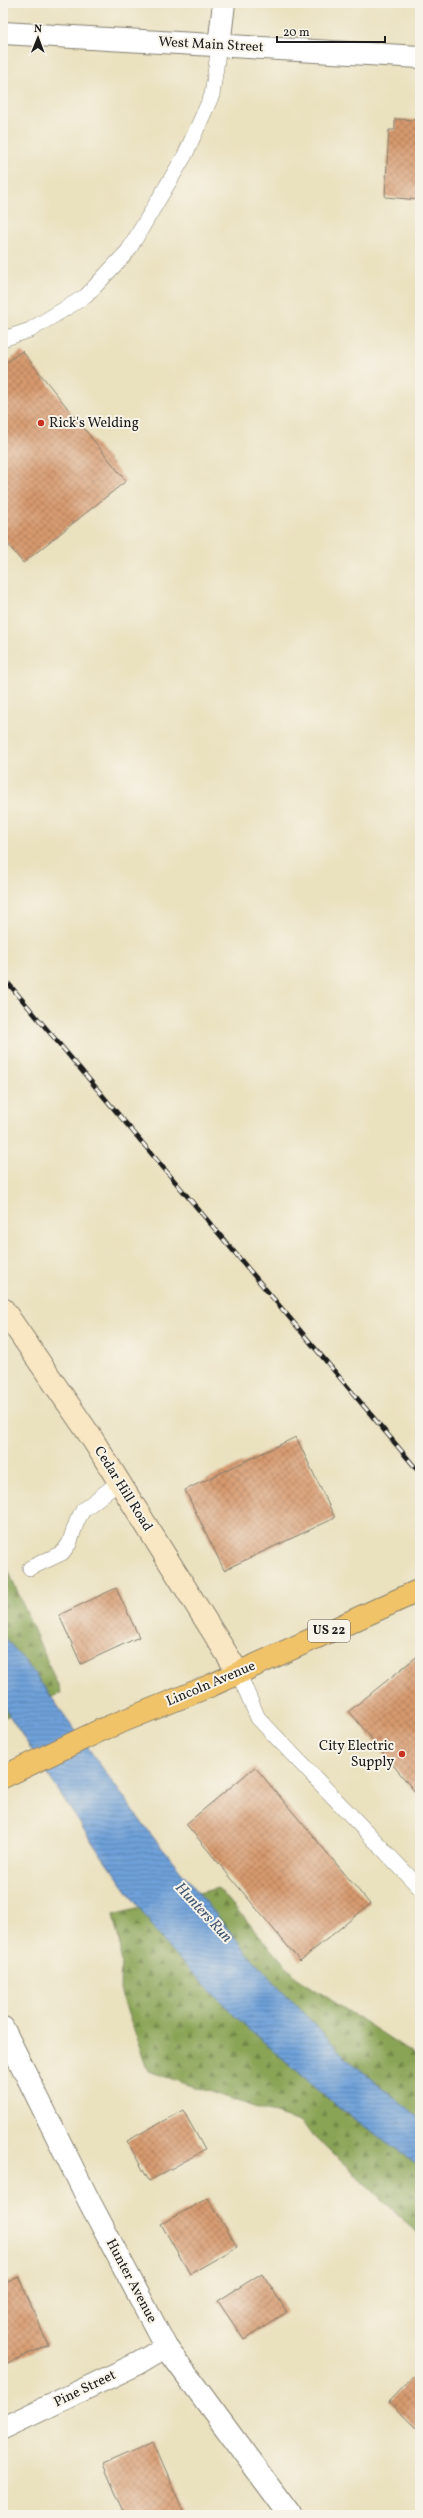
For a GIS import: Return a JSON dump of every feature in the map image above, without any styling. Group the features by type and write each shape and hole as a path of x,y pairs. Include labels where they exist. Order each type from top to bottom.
{"main road":[{"name":"Cedar Hill Road","path":"3,1309 119,1482 238,1672"},
{"name":"Lincoln Avenue","path":"3,1778 101,1730 238,1672 420,1590"}],"street":[{"path":"219,46 224,3"},
{"name":"West Main Street","path":"3,33 420,57"},
{"name":"Hunter Avenue","path":"3,2028 89,2201 166,2347 290,2515"},
{"name":"Pine Street","path":"3,2428 140,2363 166,2347"}],"lane":[{"path":"3,339 30,330 86,296 128,251 185,156 212,95 219,46"},
{"path":"30,1568 62,1553 69,1544 76,1521 83,1510 119,1482"},
{"path":"238,1672 258,1718 420,1888"}],"green space":[{"path":"3,1558 61,1693 3,1718"},
{"path":"218,1888 296,1977 420,2058 420,2235 299,2122 148,2071 120,1990 121,1950 113,1915"}],"water":[{"name":"Hunters Run","path":"3,1635 29,1666 145,1827 250,1956 346,2058 420,2118 420,2166 340,2109 239,2020 169,1949 94,1845 3,1706"}],"building":[{"path":"395,119 420,120 420,200 385,197 389,130 395,130"},
{"name":"Rick's Welding","path":"22,351 126,481 23,563 3,538 3,365"},
{"path":"296,1437 335,1518 224,1570 185,1490"},
{"path":"116,1588 139,1637 81,1664 59,1615"},
{"name":"City Electric Supply","path":"420,1654 420,1798 349,1711"},
{"path":"255,1767 370,1904 300,1961 186,1824"},
{"path":"183,2110 205,2150 149,2181 127,2141"},
{"path":"208,2198 237,2247 190,2274 161,2224"},
{"path":"262,2273 287,2312 244,2340 218,2301"},
{"path":"19,2277 48,2345 3,2365 3,2284"},
{"path":"420,2370 420,2424 416,2428 389,2402"},
{"path":"153,2442 185,2515 125,2515 103,2464"}],"railway":[{"path":"3,977 420,1473"}],"place":[{"name":"Rick's Welding","path":"41,423"},
{"name":"City Electric Supply","path":"402,1754"}]}
